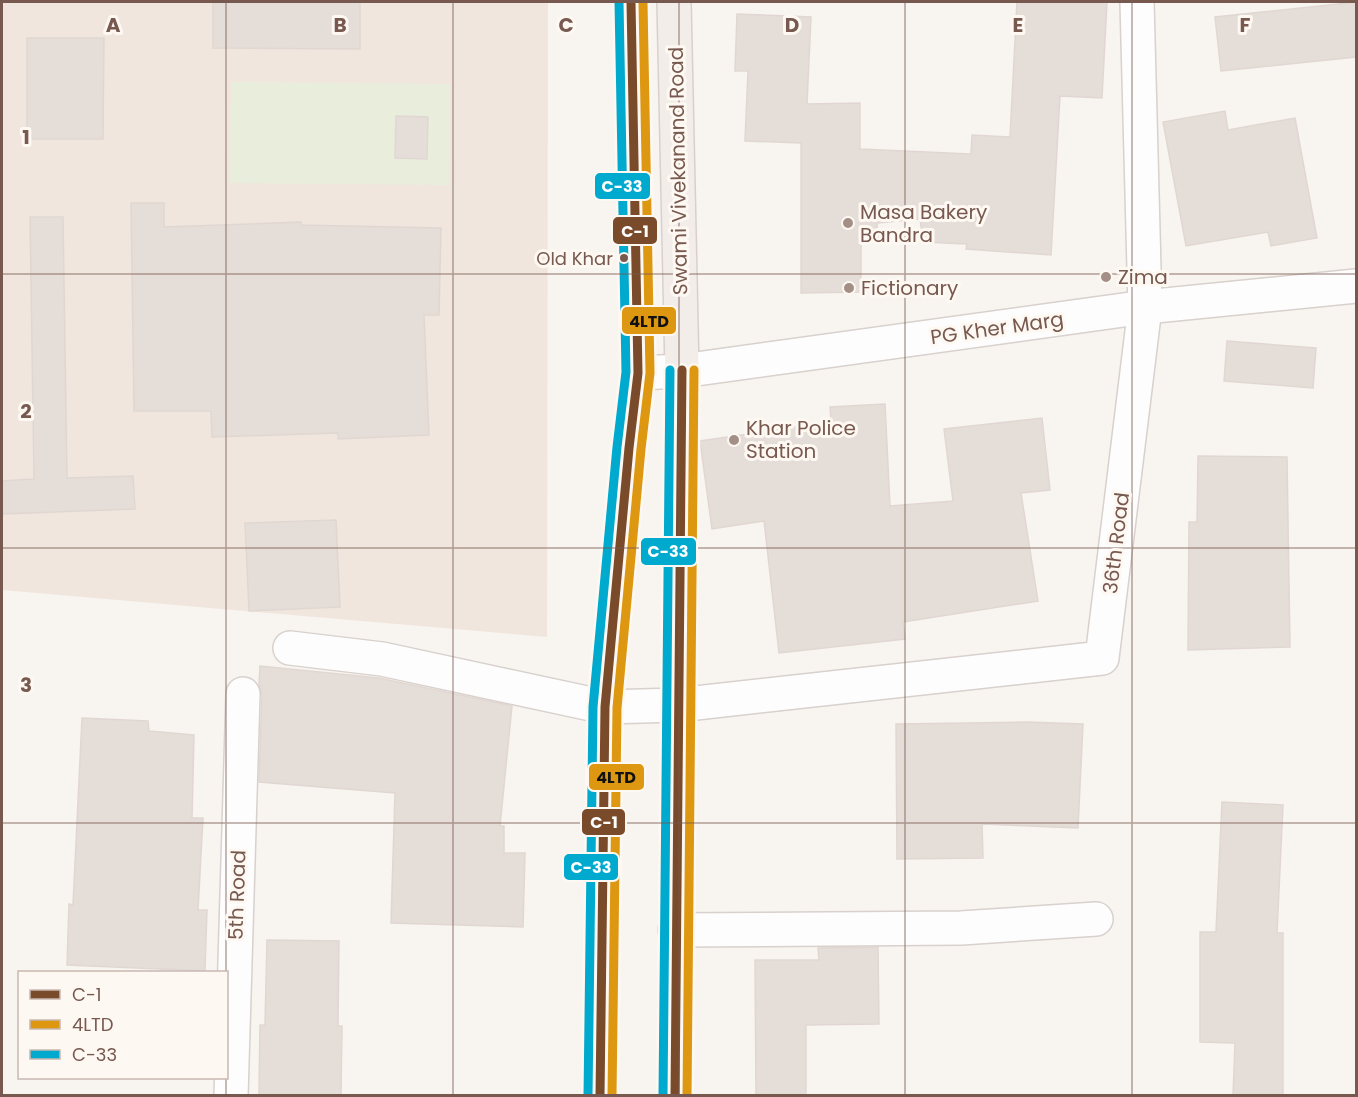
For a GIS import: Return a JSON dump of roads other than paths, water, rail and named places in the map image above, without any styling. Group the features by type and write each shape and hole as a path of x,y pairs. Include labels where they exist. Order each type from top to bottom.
{"main road":[{"path":"600,1095 605,707 638,373 631,2"},
{"name":"Swami Vivekanand Road","path":"674,2 682,371 675,1095"}],"street":[{"name":"36th Road","path":"678,705 1102,658 1145,308 1137,2"},
{"name":"PG Kher Marg","path":"638,373 682,371 1145,308 1356,286"},
{"path":"290,648 382,659 605,707 678,705"},
{"name":"5th Road","path":"231,1095 243,694"},
{"path":"675,930 961,928 1096,919"}],"place":[{"name":"Masa Bakery Bandra","path":"848,223"},
{"name":"Old Khar","path":"624,258"},
{"name":"Zima","path":"1106,277"},
{"name":"Fictionary","path":"849,288"},
{"name":"Khar Police Station","path":"734,440"}]}
